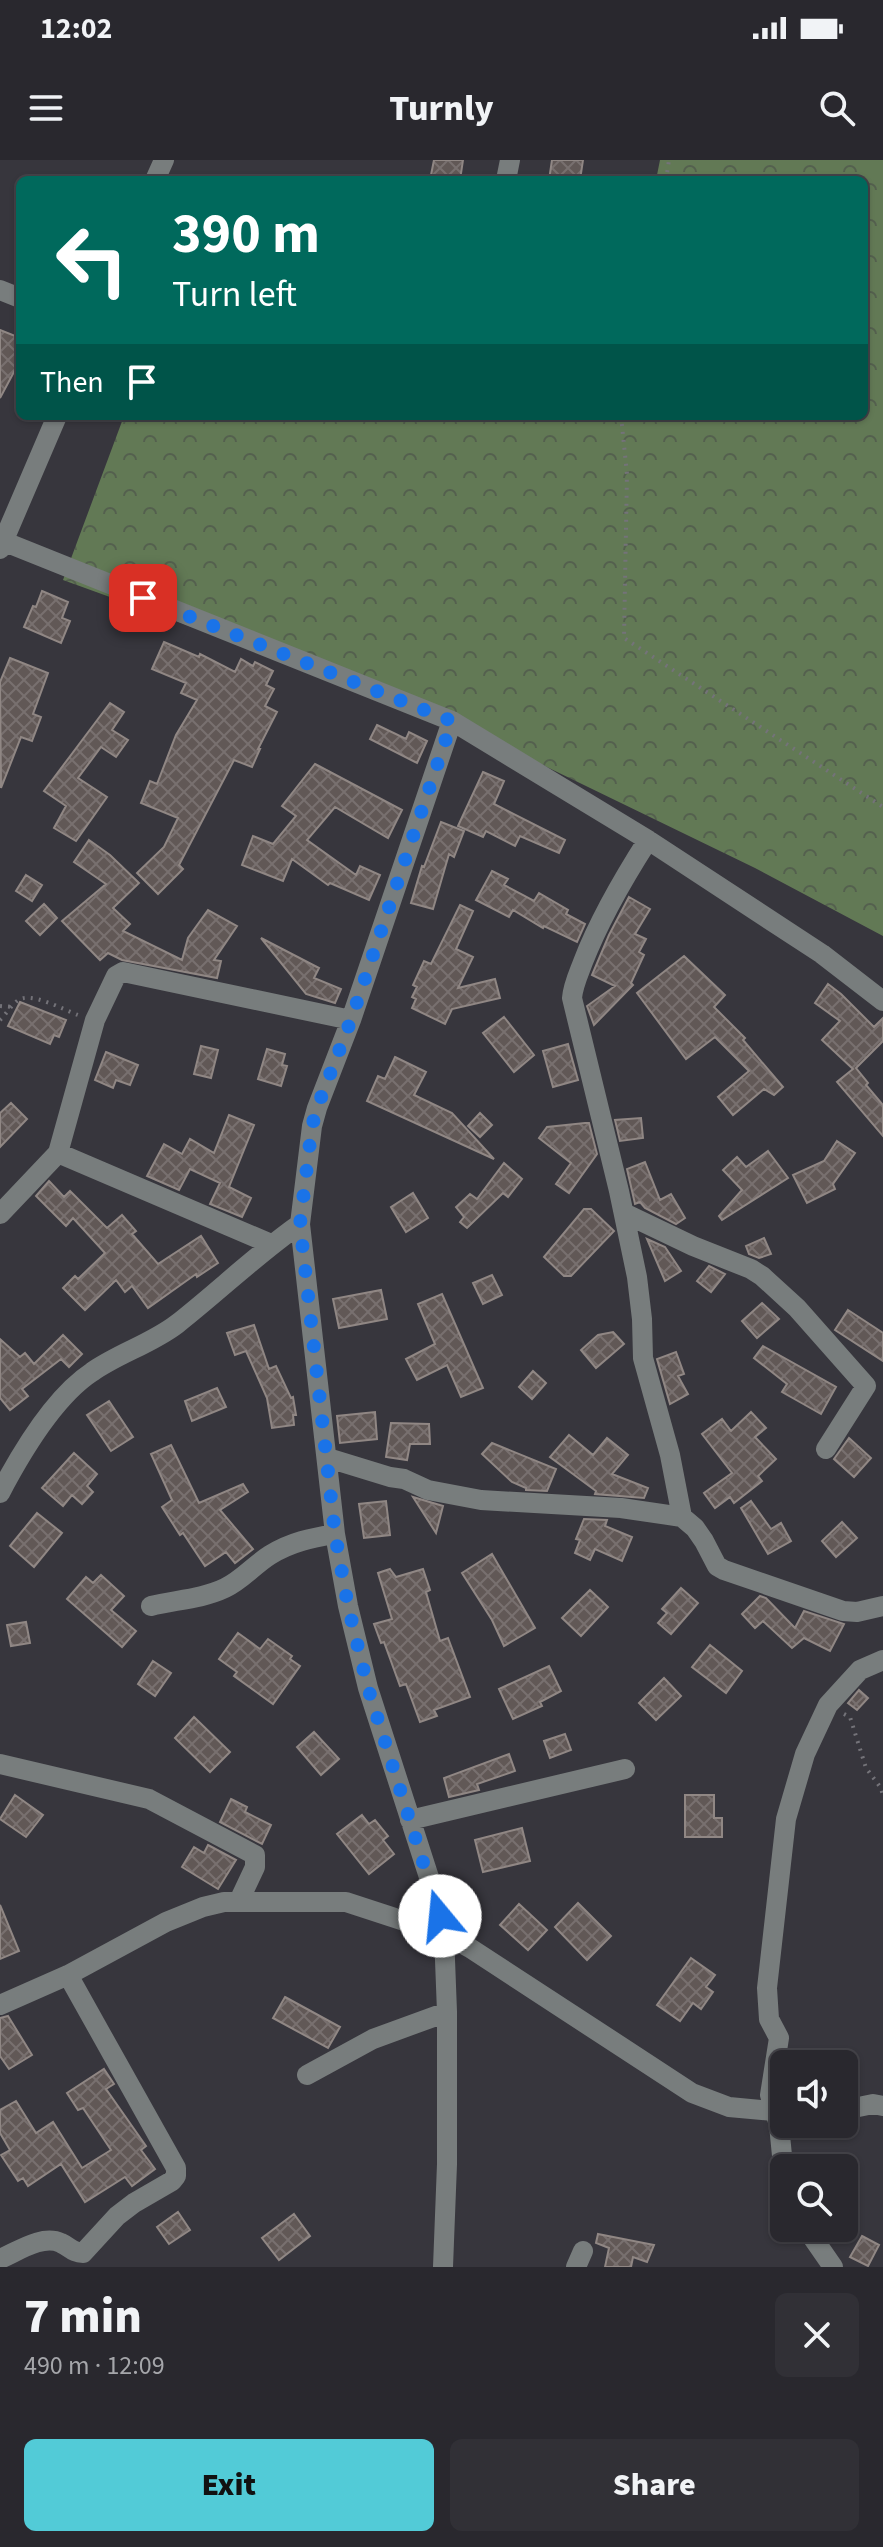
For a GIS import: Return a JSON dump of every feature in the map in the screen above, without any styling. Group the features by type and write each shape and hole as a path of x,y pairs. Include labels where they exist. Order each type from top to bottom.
{"street":[{"path":"55,420 1,544 452,721 648,840 822,954 883,1001"},
{"path":"440,2264 447,2164 444,1934 436,1899 368,1688 348,1606 335,1534 300,1224 312,1126 323,1089 351,1020 452,721"},
{"path":"648,840 611,899 572,992 624,1213 637,1277 643,1358 670,1455 682,1517"},
{"path":"0,1214 58,1153 95,1020 111,982 123,972 351,1020"},
{"path":"58,1153 271,1244"},
{"path":"624,1213 762,1276 797,1308 866,1386 826,1449"},
{"path":"0,1493 8,1455 72,1387 92,1371 175,1325 271,1244 300,1224"},
{"path":"328,1458 404,1479 428,1490 481,1500 621,1508 682,1517 695,1528 708,1553 724,1570 843,1611 857,1612 883,1606"},
{"path":"151,1606 218,1591 270,1555 301,1539 335,1534"},
{"path":"777,2050 779,2038 769,2019 767,1988 786,1819 805,1754 828,1705 860,1670 883,1660"},
{"path":"0,1764 149,1799 255,1855 255,1867 239,1901"},
{"path":"410,1820 625,1769"},
{"path":"0,2005 68,1975 166,1922 214,1903 346,1902 444,1934 470,1948 692,2093 729,2107 770,2111"},
{"path":"0,2259 43,2240 61,2243 74,2252 83,2253 117,2216 176,2176 176,2168 68,1975"},
{"path":"307,2075 373,2039 447,2012"},
{"path":"858,2107 873,2104 883,2106"},
{"path":"816,2242 833,2267"}],"path":[{"path":"621,420 627,474 624,638 881,806 883,798"},
{"path":"0,1020 18,1000 26,997 95,1020"},
{"path":"0,1006 13,1007"},
{"path":"828,1705 850,1717 866,1768 881,1788 883,1796"}],"green space":[{"path":"660,160 883,160 883,936 755,868 452,721 63,580 123,420 868,420 868,176 657,176"}],"building":[{"path":"434,160 463,160 461,176 431,176"},
{"path":"552,160 583,160 581,176 550,176"},
{"path":"0,330 16,336 16,370 0,398"},
{"path":"42,591 68,602 62,618 70,621 61,643 24,627"},
{"path":"164,642 199,657 200,654 235,672 241,659 273,671 266,685 274,689 265,706 277,712 252,767 234,760 179,865 183,869 158,894 137,873 164,847 178,818 141,803 150,781 157,784 176,735 197,700 181,693 186,683 152,669"},
{"path":"10,658 48,673 33,714 41,717 32,741 21,737 1,788 0,682"},
{"path":"110,703 124,712 112,730 128,740 116,757 101,747 78,778 107,797 76,841 54,828 66,806 44,791"},
{"path":"377,725 406,739 409,732 427,741 417,763 370,739"},
{"path":"315,764 402,810 388,838 335,807 307,840 356,875 360,866 380,875 369,900 330,883 328,885 292,859 283,881 242,865 253,836 273,844 296,816 282,806"},
{"path":"483,772 504,781 494,804 565,840 559,853 520,836 515,846 486,831 483,837 458,826"},
{"path":"441,822 464,831 454,857 449,854 433,909 411,903 422,866"},
{"path":"89,840 139,883 113,908 130,924 123,931 182,960 188,938 208,910 237,926 214,960 221,961 217,978 122,960 108,953 100,960 62,921 106,884 74,862"},
{"path":"492,871 508,879 504,885 534,901 539,893 585,924 577,942 543,928 513,910 509,917 476,900"},
{"path":"26,875 42,885 32,901 16,891"},
{"path":"629,897 650,909 635,934 646,939 639,952 644,955 631,983 633,985 594,1025 587,1006 615,986 592,975"},
{"path":"44,904 57,918 40,935 26,921"},
{"path":"460,905 473,911 456,949 473,957 458,988 495,979 500,998 452,1009 445,1024 412,1008 416,999 412,997 417,987 413,985 424,961 431,964"},
{"path":"261,938 319,968 314,978 341,989 335,1003 306,994"},
{"path":"684,956 725,995 714,1007 745,1038 743,1040 783,1087 774,1095 764,1089 733,1115 718,1097 749,1071 715,1037 686,1059 637,993"},
{"path":"828,984 874,1027 883,1018 883,1041 856,1068 883,1105 883,1136 837,1082 853,1069 822,1040 840,1021 815,1003"},
{"path":"20,1002 66,1020 59,1037 54,1035 50,1044 8,1026"},
{"path":"504,1017 534,1055 514,1072 483,1033"},
{"path":"568,1044 578,1080 553,1087 543,1051"},
{"path":"201,1046 218,1050 211,1078 194,1074"},
{"path":"267,1049 285,1054 282,1065 287,1066 281,1086 258,1079"},
{"path":"106,1052 138,1065 130,1085 116,1080 113,1088 95,1080"},
{"path":"395,1057 426,1072 414,1095 452,1113 494,1159 367,1101 378,1076 385,1079"},
{"path":"11,1103 27,1119 0,1147 0,1113"},
{"path":"480,1113 492,1125 480,1137 468,1126"},
{"path":"229,1115 254,1125 229,1187 251,1198 242,1217 210,1204 220,1183 190,1169 179,1190 147,1176 164,1144 182,1154 190,1139 214,1153"},
{"path":"641,1118 643,1138 620,1141 615,1120"},
{"path":"589,1123 597,1154 569,1193 556,1184 571,1163 539,1138 547,1127"},
{"path":"837,1141 855,1153 833,1184 835,1189 807,1203 793,1175 824,1161"},
{"path":"768,1151 788,1178 722,1220 719,1216 742,1190 723,1170 737,1157 746,1167"},
{"path":"645,1162 660,1200 671,1194 685,1218 676,1224 645,1208 640,1202 635,1204 627,1169"},
{"path":"504,1163 522,1179 508,1197 503,1193 467,1228 460,1222 464,1217 456,1207 470,1194 477,1199"},
{"path":"49,1181 64,1197 70,1191 107,1228 122,1215 136,1231 132,1234 158,1264 201,1236 218,1263 197,1277 196,1274 148,1308 132,1286 125,1292 116,1280 85,1310 63,1288 75,1276 78,1279 105,1253 73,1218 66,1226 36,1196"},
{"path":"413,1193 428,1218 406,1232 391,1207"},
{"path":"584,1209 591,1209 614,1231 571,1276 564,1276 544,1257"},
{"path":"764,1238 771,1254 759,1258 749,1254 746,1246"},
{"path":"647,1239 665,1247 681,1271 665,1281"},
{"path":"709,1266 725,1274 711,1292 697,1281"},
{"path":"492,1275 502,1295 483,1304 473,1283"},
{"path":"381,1290 387,1319 339,1328 333,1299"},
{"path":"442,1294 483,1388 461,1397 447,1365 417,1380 406,1359 435,1344 418,1304"},
{"path":"762,1303 779,1319 757,1338 742,1321"},
{"path":"848,1310 883,1333 883,1361 835,1330"},
{"path":"254,1325 269,1369 276,1366 293,1397 294,1425 272,1428 267,1398 246,1351 235,1355 227,1333"},
{"path":"613,1332 624,1344 596,1368 581,1350 598,1335"},
{"path":"63,1335 82,1354 69,1367 61,1359 22,1389 28,1396 10,1410 0,1398 0,1339 20,1357 25,1353 34,1364"},
{"path":"763,1346 836,1387 821,1414 782,1392 787,1384 754,1358"},
{"path":"676,1352 684,1374 678,1376 688,1394 670,1404 657,1359"},
{"path":"533,1371 546,1383 532,1399 519,1387"},
{"path":"217,1388 226,1407 192,1421 185,1401"},
{"path":"109,1401 133,1437 111,1451 87,1415"},
{"path":"375,1412 377,1439 340,1443 337,1416"},
{"path":"751,1412 766,1428 755,1437 776,1459 758,1476 762,1481 734,1503 730,1497 715,1508 704,1493 732,1473 702,1434 722,1419 731,1431"},
{"path":"391,1423 429,1424 430,1444 410,1444 407,1460 386,1457"},
{"path":"569,1435 593,1455 607,1438 628,1455 612,1474 648,1488 644,1498 595,1494 596,1491 550,1457"},
{"path":"849,1438 871,1458 854,1477 834,1459"},
{"path":"492,1443 556,1469 547,1491 526,1490 512,1482 482,1454"},
{"path":"171,1445 199,1503 243,1484 248,1492 220,1510 253,1549 235,1563 226,1552 205,1566 162,1507 172,1500 151,1454"},
{"path":"74,1453 97,1474 87,1486 93,1492 82,1504 72,1495 63,1506 42,1488"},
{"path":"413,1497 443,1506 436,1533"},
{"path":"386,1501 390,1535 364,1538 359,1504"},
{"path":"751,1501 771,1529 781,1523 791,1541 768,1554 741,1508"},
{"path":"37,1513 62,1533 34,1567 10,1546"},
{"path":"584,1519 607,1520 605,1526 632,1537 622,1561 595,1549 590,1560 575,1553 580,1540 576,1539"},
{"path":"842,1522 857,1538 836,1557 822,1541"},
{"path":"492,1554 535,1628 504,1646 492,1620 462,1573"},
{"path":"390,1569 396,1577 423,1569 440,1641 448,1638 470,1697 434,1710 437,1716 420,1722 406,1684 400,1686 374,1624 392,1619 378,1573"},
{"path":"101,1575 124,1596 111,1610 136,1631 122,1647 67,1599 86,1577 93,1583"},
{"path":"681,1588 698,1603 671,1634 658,1623 667,1613 662,1609"},
{"path":"590,1590 608,1607 581,1636 562,1618"},
{"path":"760,1596 766,1598 795,1628 804,1611 844,1624 830,1651 804,1638 792,1648 763,1621 755,1628 742,1614"},
{"path":"26,1622 30,1643 11,1646 7,1625"},
{"path":"238,1633 260,1649 268,1639 292,1656 290,1659 300,1666 273,1704 234,1676 237,1672 219,1659"},
{"path":"710,1645 742,1671 726,1693 692,1667"},
{"path":"153,1661 171,1673 155,1696 138,1684"},
{"path":"549,1666 561,1691 540,1702 542,1706 513,1719 499,1689"},
{"path":"664,1678 681,1696 656,1720 639,1703"},
{"path":"859,1690 868,1698 857,1710 848,1703"},
{"path":"194,1717 230,1752 210,1772 175,1738"},
{"path":"314,1732 339,1759 321,1775 297,1747"},
{"path":"565,1734 571,1750 550,1758 544,1741"},
{"path":"509,1754 515,1771 477,1784 479,1790 449,1797 444,1778"},
{"path":"15,1795 43,1815 26,1837 0,1819"},
{"path":"685,1795 714,1795 714,1818 722,1818 722,1837 685,1837"},
{"path":"231,1799 247,1807 245,1812 271,1825 262,1844 220,1822"},
{"path":"362,1815 369,1824 375,1820 388,1836 383,1840 394,1854 369,1874 337,1834"},
{"path":"522,1828 530,1861 483,1872 475,1840"},
{"path":"208,1845 236,1860 218,1889 182,1867 194,1847 204,1853"},
{"path":"578,1903 611,1936 587,1960 555,1927"},
{"path":"519,1904 547,1930 528,1950 500,1925"},
{"path":"0,1905 19,1951 0,1959"},
{"path":"691,1958 715,1975 706,1987 713,1992 701,2009 693,2003 680,2021 657,2005"},
{"path":"285,1997 340,2027 328,2048 273,2018"},
{"path":"8,2016 32,2055 9,2069 0,2056 0,2018"},
{"path":"104,2069 114,2084 106,2089 146,2146 141,2150 155,2169 132,2186 125,2177 85,2202 61,2164 28,2186 23,2178 18,2181 1,2155 10,2150 0,2133 0,2110 16,2101 36,2133 53,2122 82,2168 111,2150 83,2108 78,2110 67,2093"},
{"path":"178,2212 190,2230 169,2244 157,2227"},
{"path":"294,2214 310,2236 279,2260 262,2238"},
{"path":"598,2234 654,2245 647,2262 633,2257 631,2267 605,2267 609,2248 596,2243"},
{"path":"862,2236 879,2245 868,2266 850,2257"}],"route":[{"path":"143,598 452,721 351,1020 317,1108 300,1224 335,1534 348,1606 368,1688 440,1916"}]}
